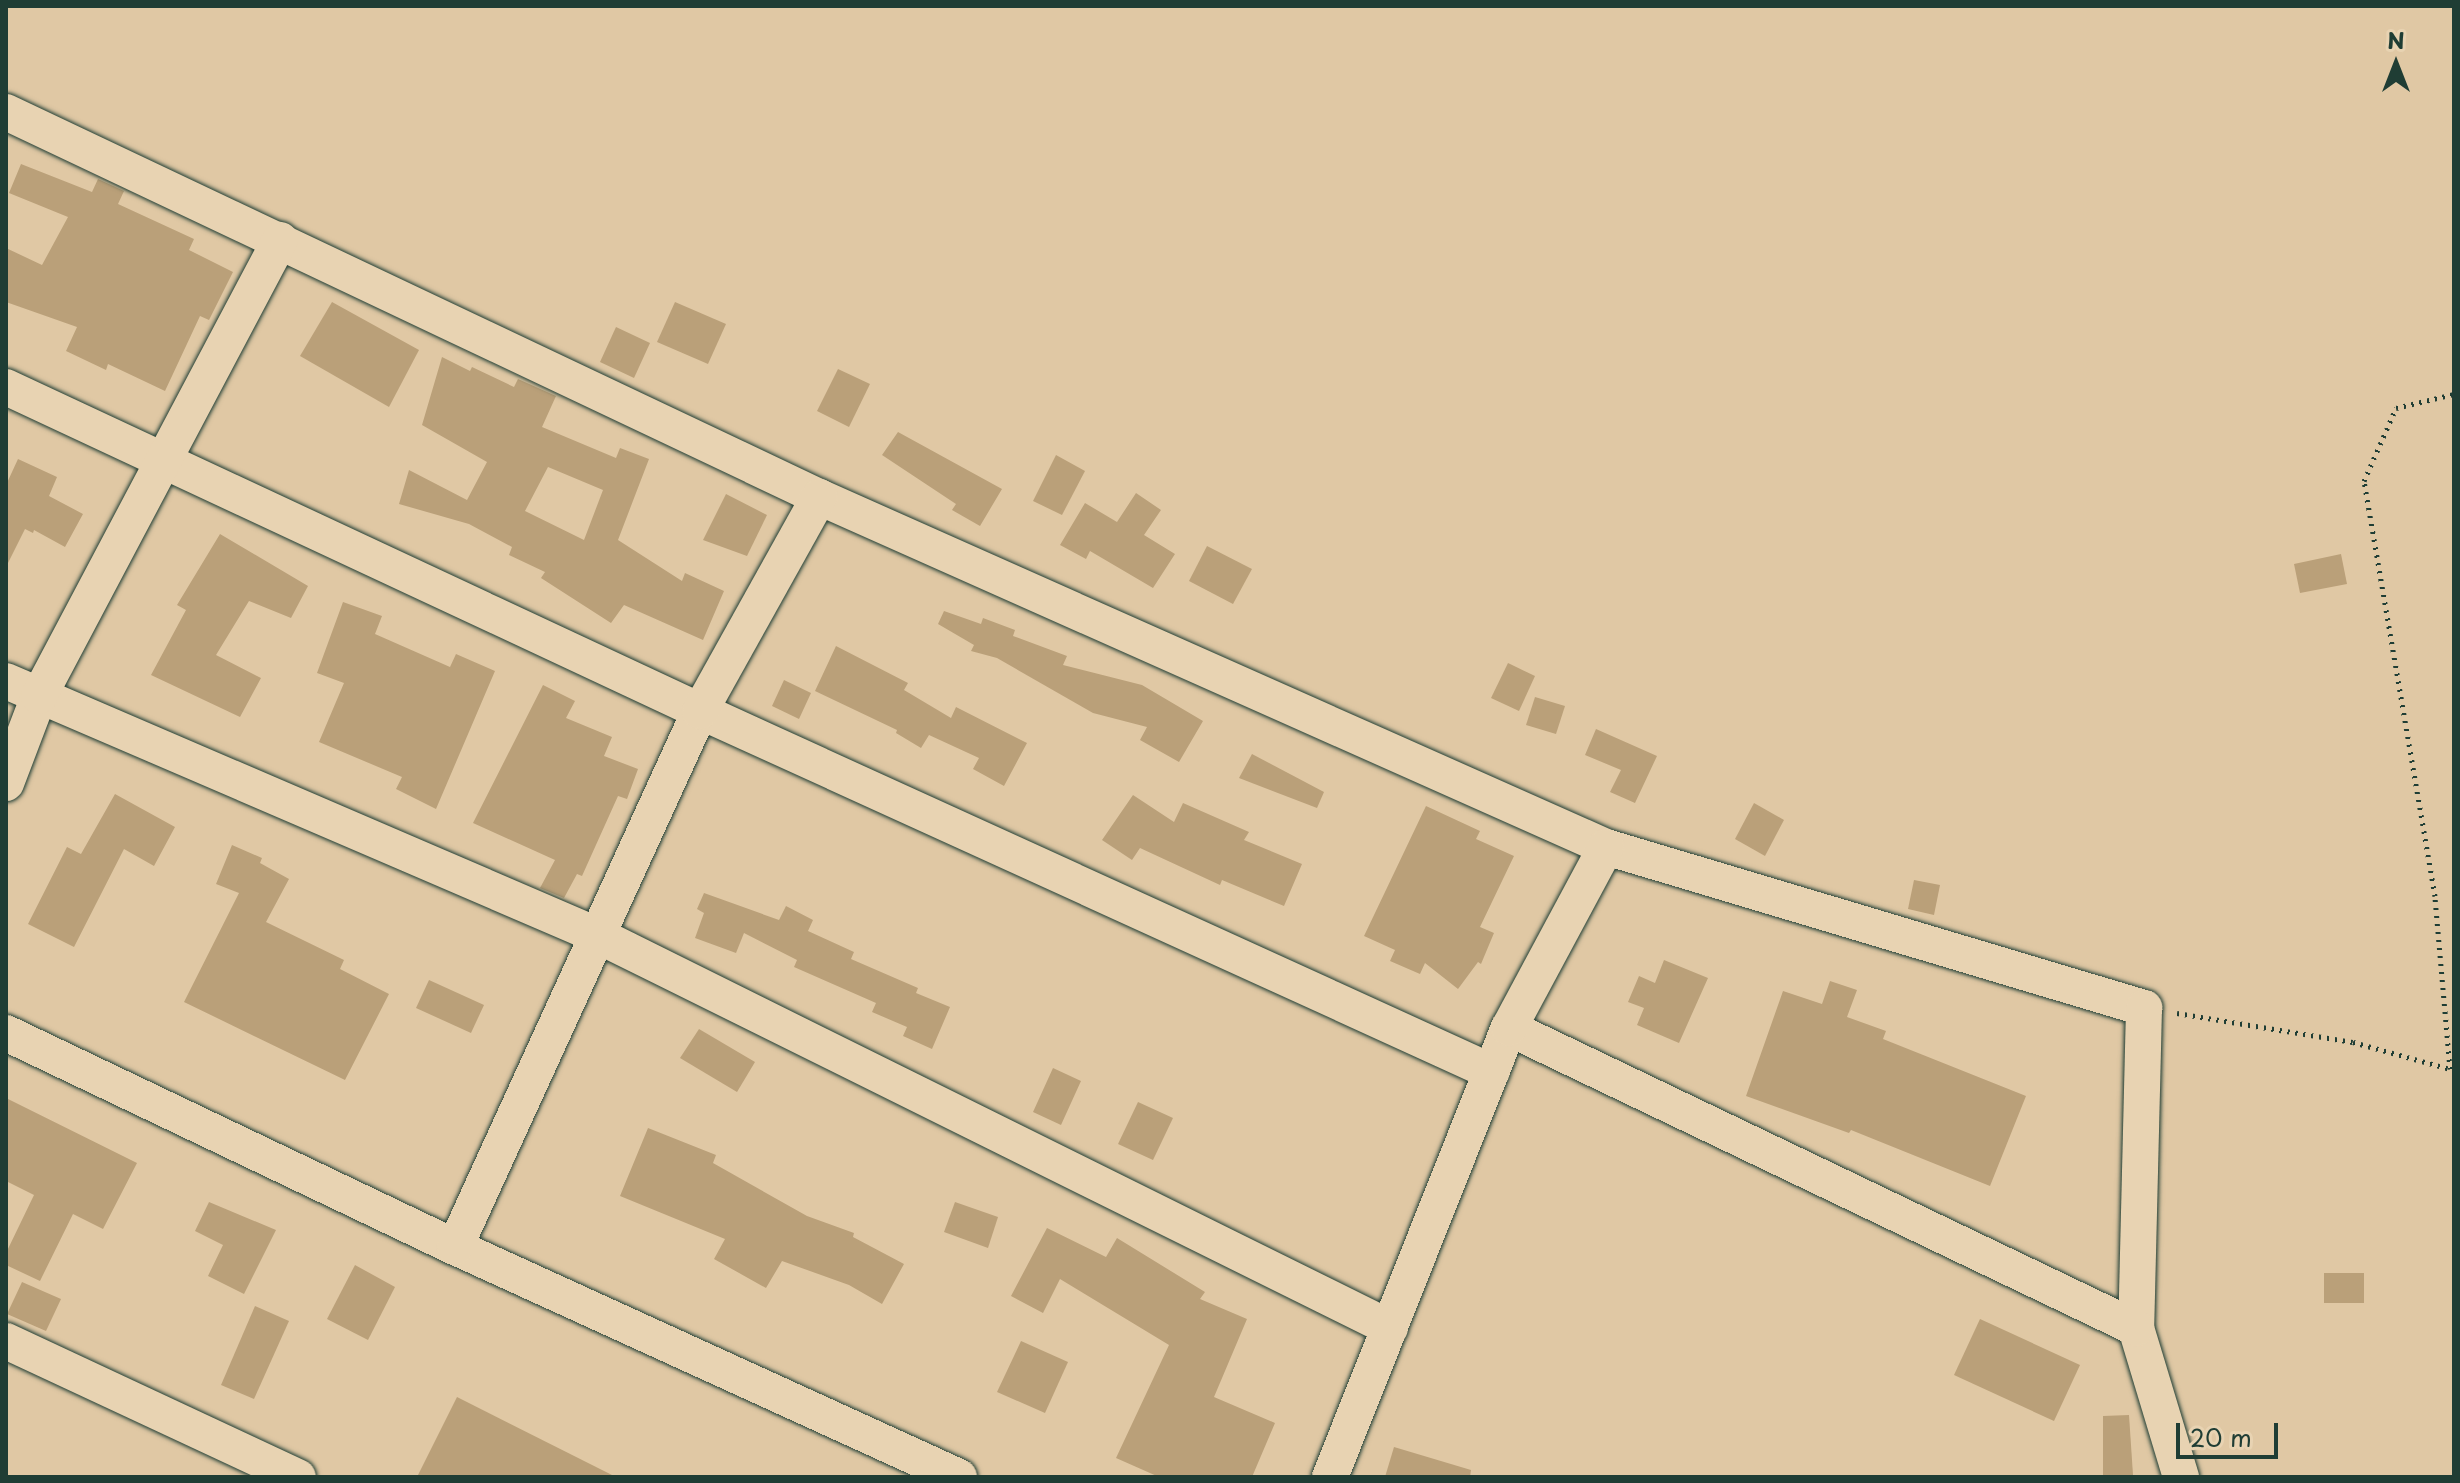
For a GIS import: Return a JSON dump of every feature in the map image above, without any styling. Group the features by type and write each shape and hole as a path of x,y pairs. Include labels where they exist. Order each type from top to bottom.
{"street":[{"path":"6,112 819,497 1606,847 2144,1008 2136,1328 2181,1477"},
{"path":"6,783 39,696 280,240"},
{"path":"6,387 700,711 1492,1072"},
{"path":"455,1247 700,711 819,497"},
{"path":"6,681 597,935 1390,1328"},
{"path":"1330,1477 1509,1028 1606,847"},
{"path":"1509,1028 2136,1328"},
{"path":"6,1033 455,1247 959,1477"},
{"path":"6,1341 298,1477"}],"path":[{"path":"2144,1008 2353,1042 2452,1069 2435,896 2364,481 2396,408 2454,394"}],"building":[{"path":"21,164 92,192 98,179 124,191 118,204 194,239 189,250 233,272 209,320 200,316 165,391 108,364 106,370 66,351 77,327 6,302 6,248 42,265 68,217 9,193"},
{"path":"332,302 419,350 389,407 300,356"},
{"path":"675,302 726,324 708,364 657,342"},
{"path":"616,327 650,343 634,378 600,362"},
{"path":"442,357 514,387 518,379 556,396 542,427 616,458 620,448 649,459 618,540 682,581 685,573 724,591 703,640 624,605 611,623 541,578 545,572 509,555 512,547 469,524 399,504 409,470 467,500 487,462 422,425","holes":["548,467 603,490 584,540 525,511"]},
{"path":"838,369 870,384 849,427 817,411"},
{"path":"898,432 1002,489 980,526 952,510 956,504 882,455"},
{"path":"1056,455 1085,471 1062,515 1033,501"},
{"path":"18,459 57,477 49,496 83,514 65,547 34,530 33,533 25,529 6,567 6,485"},
{"path":"1136,493 1161,510 1144,535 1175,554 1153,588 1090,551 1086,559 1060,545 1085,503 1117,522"},
{"path":"726,494 767,515 747,556 703,540"},
{"path":"220,534 308,586 291,618 249,601 216,655 261,678 240,717 151,675 186,610 177,605"},
{"path":"1207,546 1252,569 1233,604 1189,581"},
{"path":"2341,554 2347,584 2300,593 2294,564"},
{"path":"343,602 382,616 375,634 450,667 456,654 495,671 436,809 396,789 402,777 319,742 344,683 317,673"},
{"path":"944,611 981,624 983,618 1015,630 1013,636 1067,656 1063,665 1142,685 1203,721 1179,762 1140,740 1147,727 1093,713 997,658 971,651 974,645 938,624"},
{"path":"836,646 908,683 904,690 951,718 956,707 1027,743 1004,786 973,769 979,758 929,735 921,748 896,733 897,730 815,691"},
{"path":"1508,663 1535,676 1519,711 1491,698"},
{"path":"784,680 811,693 799,719 772,706"},
{"path":"543,685 575,701 566,718 612,737 604,756 638,769 627,799 618,796 582,876 577,874 564,898 540,888 555,860 473,823"},
{"path":"1535,697 1565,706 1556,734 1526,725"},
{"path":"1596,729 1657,756 1635,803 1610,792 1621,770 1585,755"},
{"path":"1252,754 1324,792 1317,808 1239,778"},
{"path":"115,794 175,827 154,866 124,849 74,947 28,924 67,847 81,854"},
{"path":"1133,795 1174,822 1183,803 1249,832 1244,840 1302,864 1284,906 1222,880 1220,885 1140,848 1132,860 1102,840"},
{"path":"1754,803 1784,820 1765,856 1735,839"},
{"path":"1426,806 1480,831 1476,839 1514,856 1480,927 1494,933 1481,964 1478,962 1458,989 1425,963 1420,974 1390,961 1395,950 1364,936"},
{"path":"232,845 262,858 260,863 289,879 266,922 344,960 340,969 389,994 345,1080 184,1002 239,893 216,884"},
{"path":"1914,880 1940,885 1934,915 1908,909"},
{"path":"704,893 779,920 786,906 813,920 808,931 854,952 851,959 918,988 916,993 950,1007 932,1049 903,1036 907,1027 872,1012 876,1003 794,967 797,960 744,933 736,953 695,938 704,913 697,909"},
{"path":"1664,960 1708,978 1679,1043 1637,1025 1644,1008 1628,1002 1639,976 1655,983"},
{"path":"429,980 484,1005 471,1033 416,1008"},
{"path":"1830,981 1857,990 1847,1017 1886,1031 1883,1039 2026,1096 1990,1186 1851,1130 1849,1133 1746,1096 1783,991 1822,1004"},
{"path":"699,1029 755,1062 737,1092 680,1058"},
{"path":"1053,1068 1081,1081 1061,1125 1033,1112"},
{"path":"6,1098 137,1163 103,1229 73,1214 40,1281 6,1265 6,1253 34,1195 6,1181"},
{"path":"1138,1102 1173,1118 1153,1160 1118,1144"},
{"path":"648,1128 716,1155 713,1163 807,1216 854,1233 853,1237 904,1264 882,1304 849,1285 782,1261 766,1288 714,1259 725,1239 620,1196"},
{"path":"209,1202 276,1230 244,1294 208,1276 223,1245 195,1231"},
{"path":"955,1202 998,1217 988,1248 944,1232"},
{"path":"1047,1228 1106,1257 1117,1238 1205,1292 1200,1299 1247,1319 1214,1397 1275,1423 1252,1477 1159,1477 1116,1458 1169,1345 1060,1279 1043,1313 1011,1296"},
{"path":"355,1265 395,1287 368,1340 327,1319"},
{"path":"2324,1273 2364,1273 2364,1303 2324,1303"},
{"path":"22,1282 61,1299 46,1331 7,1314"},
{"path":"255,1306 289,1321 254,1399 221,1385"},
{"path":"1980,1319 2080,1365 2054,1421 1954,1375"},
{"path":"1021,1341 1068,1362 1045,1413 997,1392"},
{"path":"457,1397 616,1477 417,1477"},
{"path":"2129,1415 2133,1475 2103,1475 2103,1416"},
{"path":"1394,1447 1471,1470 1470,1477 1385,1477"}]}
